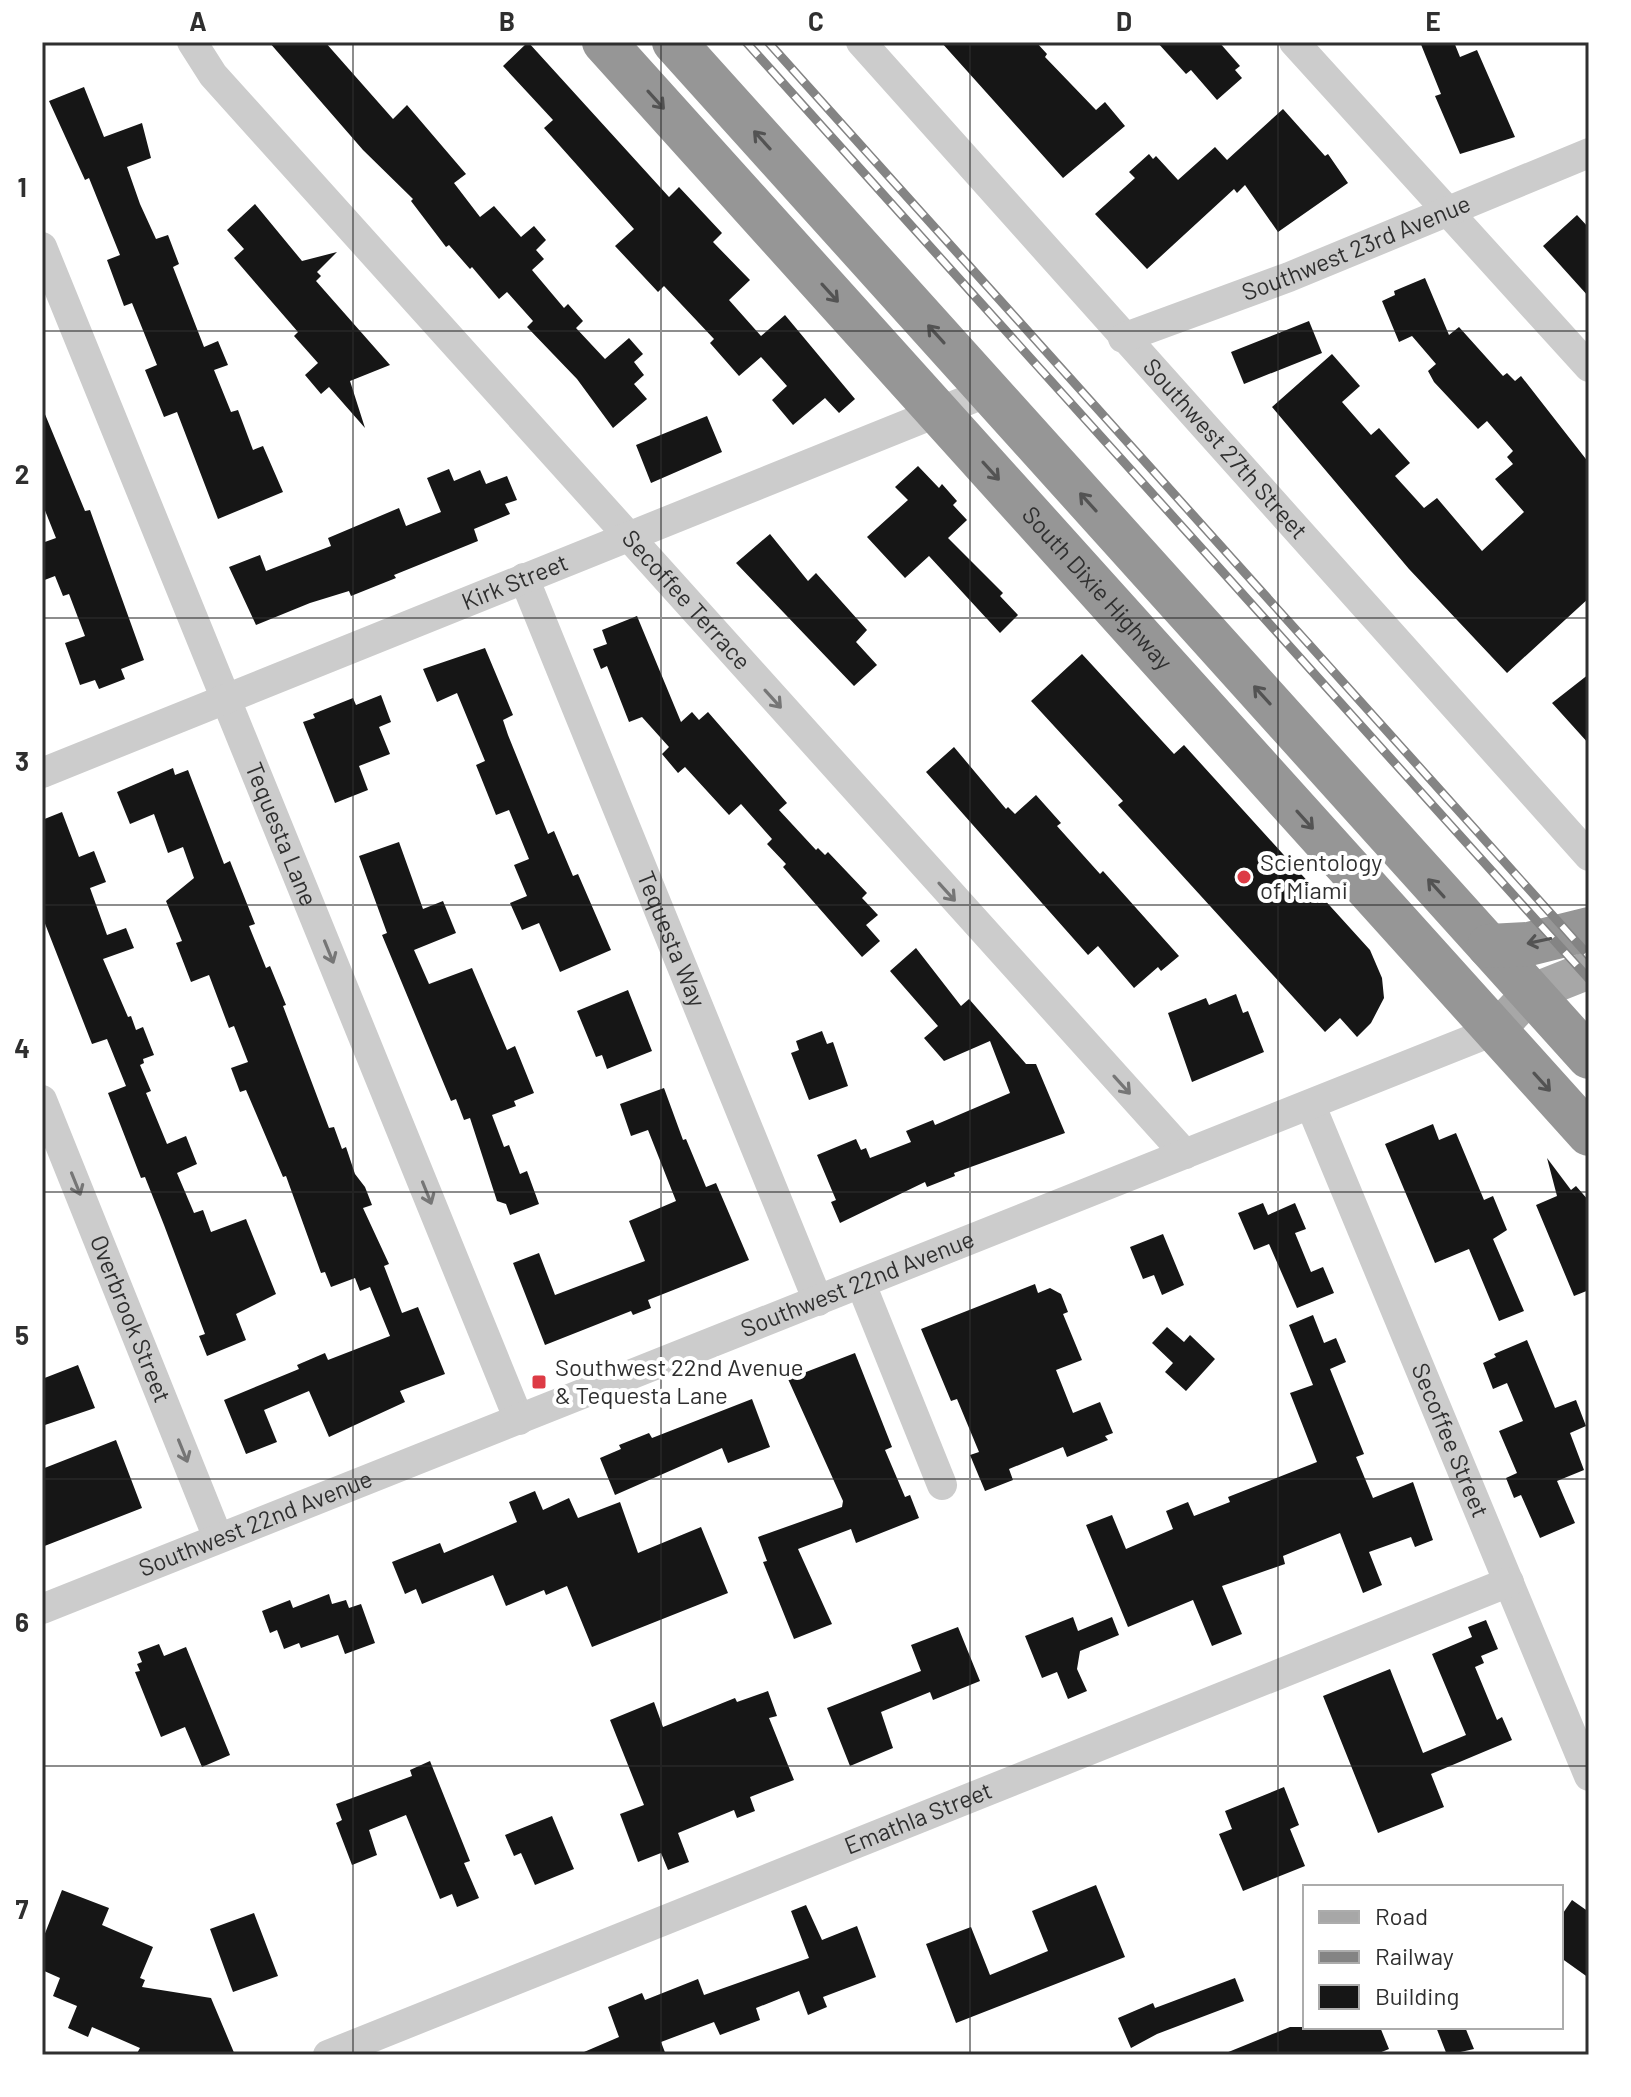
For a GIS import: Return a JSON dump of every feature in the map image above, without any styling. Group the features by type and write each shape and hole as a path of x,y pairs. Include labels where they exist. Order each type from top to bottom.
{"highway":[{"name":"South Dixie Highway","path":"604,42 1589,1134"},
{"path":"674,42 1531,993 1580,1033"},
{"path":"1489,946 1529,944 1589,929"}],"main road":[{"name":"Southwest 22nd Avenue","path":"1496,1030 1531,993 1589,970"},
{"name":"Southwest 22nd Avenue","path":"1496,1030 1580,1033"}],"street":[{"name":"Secoffee Terrace","path":"192,42 213,75 1185,1154"},
{"name":"Southwest 27th Street","path":"861,42 1589,856"},
{"path":"1294,42 1589,367"},
{"path":"1317,42 1321,72"},
{"name":"Southwest 23rd Avenue","path":"1123,338 1449,212 1589,153"},
{"name":"Tequesta Lane","path":"42,247 519,1420"},
{"name":"Kirk Street","path":"42,773 988,392"},
{"name":"Tequesta Way","path":"524,578 818,1301"},
{"name":"Southwest 22nd Avenue","path":"42,1609 1496,1030"},
{"name":"Secoffee Street","path":"1311,1106 1589,1776"},
{"name":"Overbrook Street","path":"44,1108 218,1538"},
{"path":"861,1284 942,1485"},
{"name":"Emathla Street","path":"328,2055 1509,1582"}],"building":[{"path":"269,42 325,42 393,119 407,105 466,174 454,183 480,217 494,206 521,237 534,226 546,240 536,250 544,259 532,270 564,308 568,304 583,321 576,328 605,359 629,338 643,354 634,362 644,375 634,384 647,399 613,428 577,379 527,327 533,321 507,292 499,299 472,267 470,269 449,245 446,247 411,201 413,199 363,150"},
{"path":"528,42 669,197 679,187 722,233 713,242 750,280 729,300 761,336 785,315 855,399 839,413 825,398 793,425 772,400 787,386 761,357 739,376 710,343 714,339 664,286 658,292 615,246 634,229 544,128 553,120 503,66"},
{"path":"941,42 1036,42 1047,54 1045,57 1096,110 1105,102 1125,126 1063,178"},
{"path":"1157,42 1219,42 1240,66 1235,70 1242,78 1217,100 1191,70 1186,74"},
{"path":"1420,42 1454,42 1460,57 1477,50 1515,137 1460,154 1435,96 1441,94"},
{"path":"84,87 104,137 142,123 151,158 127,167 140,204 156,239 168,235 179,264 173,267 204,347 218,341 228,365 214,370 231,412 238,410 253,450 263,446 283,492 218,519 177,412 164,417 145,370 157,365 132,303 124,306 107,260 120,255 89,178 85,180 49,101"},
{"path":"1283,109 1325,156 1328,154 1348,183 1278,232 1245,185 1237,193 1234,189 1147,269 1095,214 1135,178 1129,172 1149,154 1153,159 1156,156 1178,180 1215,147 1227,160"},
{"path":"255,204 302,261 337,252 317,272 321,276 316,281 390,365 350,381 365,428 329,387 321,394 305,375 318,363 294,336 298,332 234,258 244,249 227,230"},
{"path":"1577,215 1589,228 1589,297 1543,246"},
{"path":"1425,278 1449,335 1459,327 1503,376 1507,373 1515,381 1521,376 1589,463 1589,598 1507,673 1409,569 1272,407 1332,354 1360,386 1342,402 1371,435 1379,428 1410,463 1395,476 1424,508 1437,498 1482,551 1524,512 1495,479 1513,464 1507,457 1513,451 1487,421 1478,429 1434,382 1428,371 1436,364 1412,336 1399,342 1382,301 1395,295 1394,291"},
{"path":"1309,321 1322,353 1244,384 1231,352"},
{"path":"42,407 85,511 90,510 144,660 121,669 125,679 99,689 95,680 80,685 65,643 85,636 69,594 63,596 55,576 42,581 42,543 56,538 42,503"},
{"path":"707,416 722,452 651,483 636,445"},
{"path":"918,466 939,488 942,484 957,501 953,505 967,520 948,538 1003,593 1000,596 1018,615 1000,633 929,556 905,578 867,537 908,500 895,487"},
{"path":"449,469 454,481 480,470 486,484 507,476 517,500 505,504 510,514 474,529 478,541 394,575 396,578 351,596 349,591 310,603 256,625 229,567 260,555 266,571 331,546 328,538 399,508 406,526 441,512 427,478"},
{"path":"770,534 808,581 816,573 867,630 856,642 877,665 854,686 736,563"},
{"path":"637,616 681,722 692,712 699,720 708,712 787,803 779,810 816,850 818,848 825,855 828,852 867,893 862,898 878,915 866,925 880,941 862,957 783,867 786,864 767,844 772,839 741,804 729,815 685,767 678,773 662,754 669,747 642,717 629,722 607,666 601,669 593,649 607,644 602,630"},
{"path":"485,648 513,715 503,720 508,735 548,834 554,831 573,876 578,874 611,950 560,972 539,923 522,930 510,903 527,896 514,865 529,859 509,810 496,815 476,765 485,761 457,693 437,702 423,669"},
{"name":"Scientology of Miami","path":"1082,654 1174,754 1184,745 1370,950 1382,978 1384,998 1371,1023 1357,1037 1340,1018 1325,1032 1118,805 1123,801 1031,701"},
{"path":"1589,674 1589,744 1552,703"},
{"path":"381,695 391,722 379,727 390,754 359,766 368,790 335,803 303,722 315,718 313,714 353,698 356,705"},
{"path":"954,747 1006,809 1008,807 1015,814 1036,795 1061,823 1057,826 1100,874 1103,871 1179,956 1161,971 1158,967 1134,988 1098,946 1088,955 926,772"},
{"path":"173,768 175,775 188,770 224,864 230,861 255,924 249,926 266,968 270,966 286,1005 283,1006 329,1128 334,1127 342,1149 346,1147 355,1174 365,1187 372,1205 363,1208 389,1264 384,1266 402,1313 418,1307 445,1374 400,1391 405,1402 329,1437 309,1391 264,1410 277,1442 246,1454 224,1400 299,1369 297,1365 325,1353 328,1360 390,1336 370,1287 360,1291 355,1278 331,1287 325,1272 321,1273 286,1176 283,1177 246,1090 240,1092 231,1068 248,1062 234,1026 229,1028 209,975 191,982 176,943 182,941 166,901 194,878 183,847 168,853 154,814 130,824 117,792"},
{"path":"62,812 79,857 94,851 106,882 90,888 107,935 126,928 134,948 103,959 128,1017 131,1016 136,1030 143,1027 154,1055 143,1059 144,1063 140,1065 151,1091 146,1093 167,1144 186,1136 197,1164 177,1173 194,1213 203,1210 211,1232 246,1219 276,1294 236,1314 246,1340 207,1356 199,1336 205,1334 164,1225 145,1177 141,1178 108,1093 126,1086 107,1039 92,1044 42,916 42,820"},
{"path":"399,842 423,909 443,901 456,933 414,950 429,984 472,968 507,1050 515,1046 534,1093 514,1101 516,1106 492,1115 504,1147 509,1145 520,1174 527,1171 539,1204 510,1215 506,1204 497,1201 470,1118 464,1120 456,1099 451,1101 382,935 387,933 359,856"},
{"path":"916,948 961,1006 969,999 1026,1064 1036,1064 1065,1133 954,1173 955,1176 927,1187 925,1182 840,1223 831,1202 836,1200 817,1155 856,1139 861,1150 866,1148 870,1158 911,1142 906,1131 933,1120 935,1125 1010,1093 990,1041 944,1061 924,1038 938,1026 890,971"},
{"path":"628,990 652,1051 607,1069 602,1055 596,1057 577,1011"},
{"path":"1236,994 1243,1013 1248,1011 1264,1052 1192,1082 1168,1013 1206,998 1209,1005"},
{"path":"822,1031 827,1044 833,1042 848,1086 809,1100 791,1053 799,1050 796,1041"},
{"path":"664,1088 683,1140 686,1139 706,1187 716,1183 749,1260 648,1300 651,1308 633,1315 631,1311 545,1345 513,1263 539,1253 555,1295 645,1261 629,1221 676,1201 648,1130 631,1136 620,1104"},
{"path":"1433,1124 1439,1140 1456,1133 1484,1200 1493,1196 1507,1230 1493,1239 1524,1311 1499,1321 1469,1249 1435,1263 1385,1144"},
{"path":"1547,1158 1571,1190 1576,1186 1589,1201 1589,1290 1574,1296 1536,1205 1557,1196"},
{"path":"1263,1203 1268,1215 1295,1203 1306,1229 1295,1233 1311,1272 1323,1267 1334,1293 1297,1308 1269,1244 1254,1250 1238,1213"},
{"path":"1163,1234 1184,1285 1162,1295 1154,1275 1143,1279 1130,1247"},
{"path":"1035,1284 1038,1293 1050,1288 1061,1294 1068,1312 1063,1314 1082,1360 1056,1370 1073,1413 1100,1402 1113,1433 1105,1436 1108,1440 1067,1457 1063,1447 1009,1469 1013,1480 985,1491 970,1455 979,1452 957,1399 951,1401 921,1329"},
{"path":"1313,1315 1324,1343 1336,1338 1346,1362 1330,1369 1364,1454 1356,1457 1373,1498 1413,1482 1433,1540 1415,1547 1411,1537 1369,1552 1382,1585 1363,1593 1340,1533 1283,1556 1285,1564 1222,1586 1242,1634 1212,1646 1193,1600 1128,1627 1086,1525 1112,1515 1126,1549 1173,1529 1166,1511 1188,1502 1194,1516 1230,1502 1228,1497 1317,1462 1290,1393 1313,1385 1289,1325"},
{"path":"1167,1327 1184,1342 1190,1335 1215,1359 1186,1391 1165,1372 1173,1363 1152,1343"},
{"path":"1527,1340 1555,1408 1576,1400 1586,1426 1570,1433 1584,1470 1557,1481 1575,1523 1540,1538 1521,1495 1514,1498 1506,1478 1517,1473 1499,1431 1523,1421 1507,1383 1493,1389 1483,1363 1496,1357 1494,1354"},
{"path":"855,1353 892,1447 885,1450 905,1497 910,1495 919,1518 856,1543 851,1529 798,1549 832,1624 794,1639 763,1562 767,1561 758,1537 842,1507 843,1501 788,1379"},
{"path":"78,1365 95,1408 42,1426 42,1379"},
{"path":"752,1399 770,1447 728,1463 722,1448 615,1495 600,1458 621,1449 619,1445 649,1433 652,1438"},
{"path":"116,1440 142,1508 42,1547 42,1469"},
{"path":"535,1491 543,1510 569,1498 578,1518 620,1502 638,1553 701,1527 728,1593 592,1647 567,1586 546,1595 544,1590 506,1606 493,1575 422,1604 416,1589 405,1594 392,1562 440,1543 444,1553 517,1522 509,1502"},
{"path":"329,1594 332,1604 346,1600 349,1608 361,1604 375,1643 345,1654 338,1635 301,1648 299,1643 284,1649 277,1630 270,1633 262,1611 290,1600 293,1608"},
{"path":"1073,1617 1078,1631 1112,1617 1119,1635 1080,1651 1077,1669 1087,1691 1068,1699 1057,1672 1042,1678 1025,1636"},
{"path":"1486,1620 1498,1649 1481,1656 1484,1663 1475,1667 1497,1720 1502,1717 1512,1740 1431,1774 1444,1807 1378,1833 1323,1696 1390,1669 1423,1753 1466,1735 1432,1654 1472,1637 1468,1627"},
{"path":"958,1627 980,1681 933,1700 930,1692 881,1712 893,1748 850,1766 827,1708 921,1671 911,1645"},
{"path":"159,1644 164,1656 186,1647 230,1755 202,1767 185,1727 161,1737 135,1672 140,1671 137,1664 142,1662 138,1652"},
{"path":"768,1691 777,1716 769,1718 794,1780 750,1797 755,1811 737,1818 734,1810 678,1833 689,1862 668,1870 661,1853 638,1862 620,1814 644,1805 610,1720 654,1702 663,1727 735,1698 737,1702"},
{"path":"430,1761 470,1861 464,1863 479,1898 457,1907 452,1894 440,1899 406,1815 369,1830 377,1855 352,1865 336,1823 342,1820 336,1804 412,1776 410,1770"},
{"path":"1284,1787 1299,1825 1290,1829 1305,1866 1243,1891 1219,1834 1232,1829 1225,1811"},
{"path":"552,1816 574,1869 535,1885 521,1853 514,1856 505,1835"},
{"path":"1096,1885 1125,1957 956,2023 926,1944 971,1927 990,1975 1048,1951 1032,1911"},
{"path":"62,1890 109,1908 102,1925 153,1947 140,1978 145,1980 142,1987 211,1998 235,2055 136,2055 140,2048 92,2027 88,2037 68,2028 77,2006 53,1996 60,1978 42,1970 42,1941"},
{"path":"1572,1900 1589,1912 1589,1978 1563,1959 1563,1913"},
{"path":"806,1905 822,1940 857,1926 876,1977 823,1997 827,2007 808,2015 799,1991 756,2008 760,2020 720,2035 714,2022 661,2042 666,2055 577,2055 619,2037 608,2007 642,1993 645,2000 698,1979 704,1995 809,1958 791,1911"},
{"path":"254,1913 278,1976 233,1992 210,1929"},
{"path":"1235,1978 1244,2001 1157,2034 1131,2048 1118,2018 1153,2003 1155,2008"},
{"path":"1290,2027 1381,2029 1389,2049 1374,2055 1221,2055"},
{"path":"1437,2029 1466,2029 1474,2049 1447,2055"}],"railway":[{"path":"746,42 1589,979"},
{"path":"768,42 1589,956"}],"place":[{"name":"Scientology of Miami","path":"1244,877"},
{"name":"Southwest 22nd Avenue & Tequesta Lane","path":"539,1382"}]}
